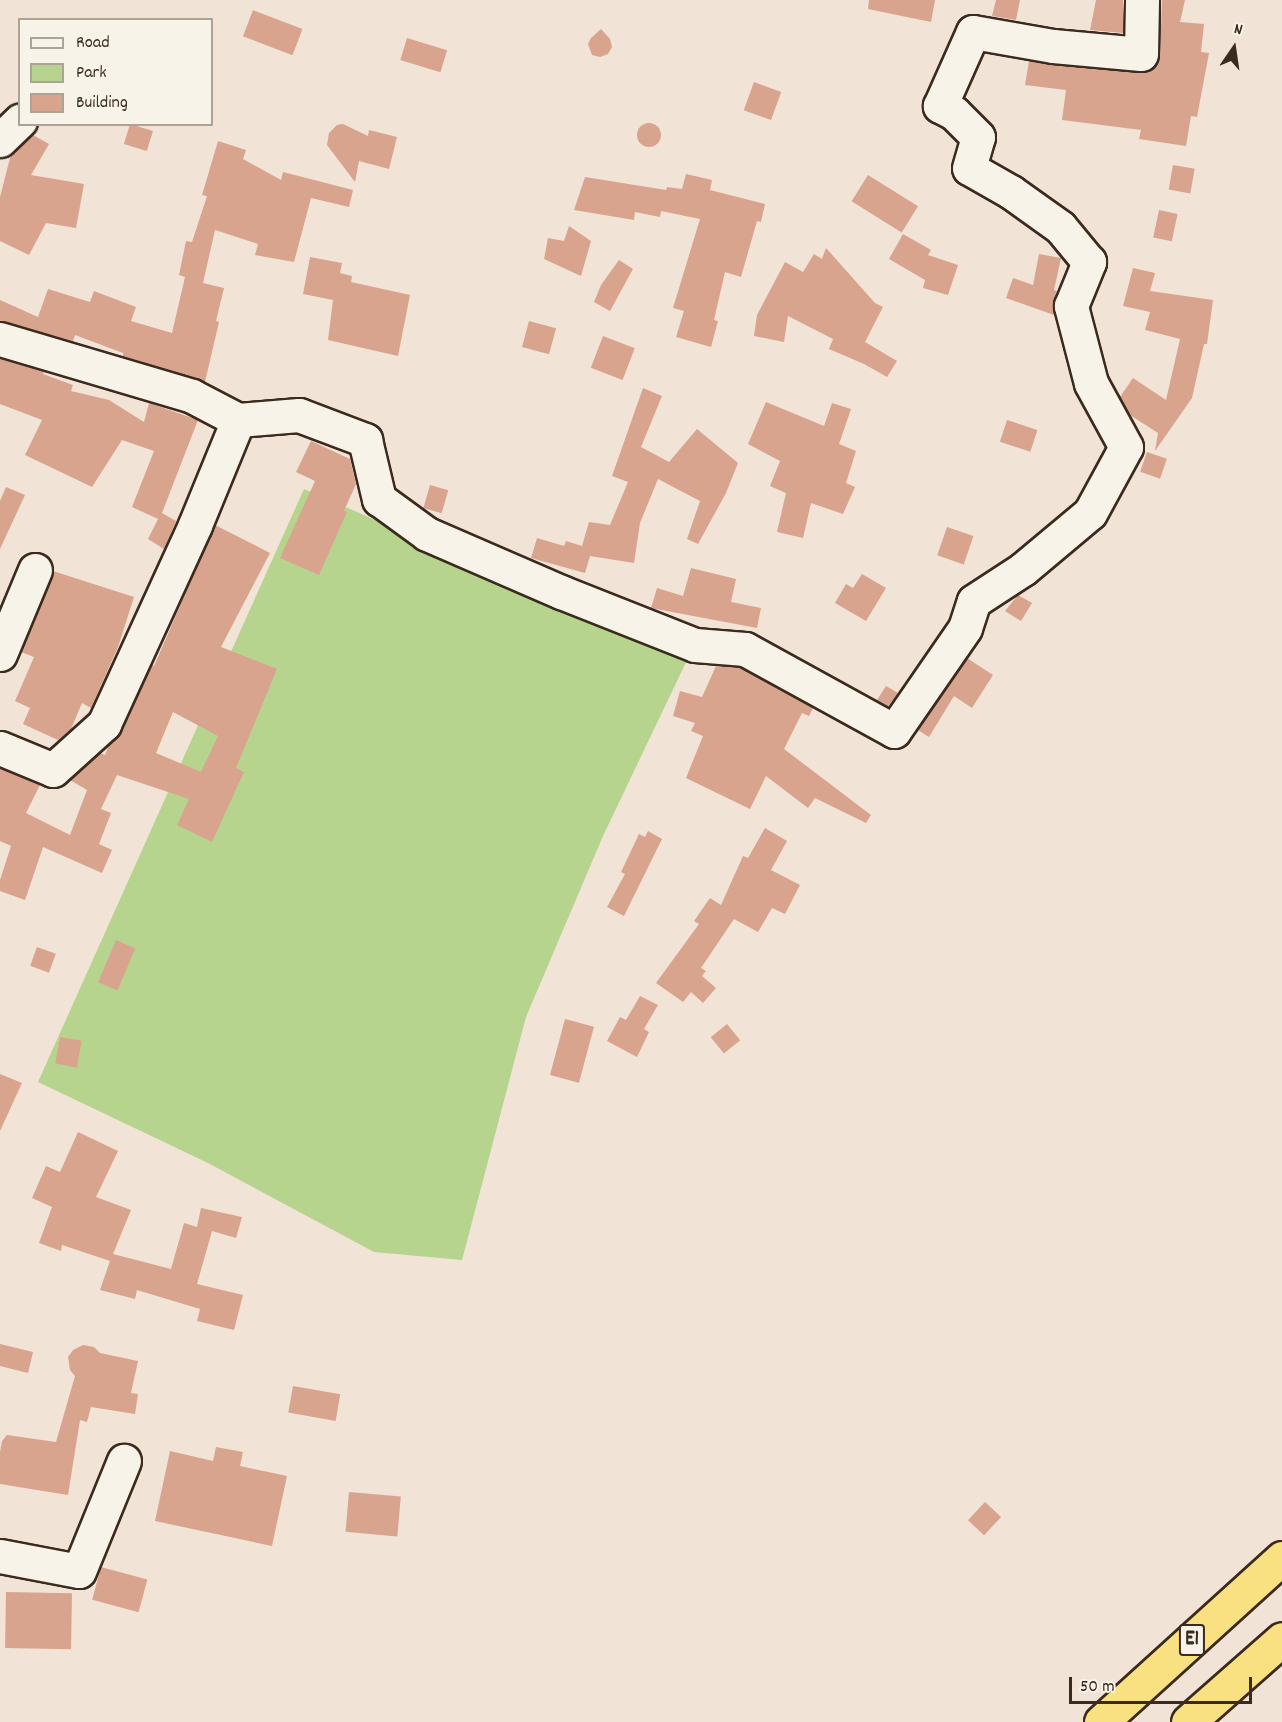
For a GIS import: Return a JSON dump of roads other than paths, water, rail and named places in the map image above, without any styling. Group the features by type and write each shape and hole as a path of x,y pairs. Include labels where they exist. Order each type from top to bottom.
{"highway":[{"name":"E1","path":"1101,1722 1282,1558"},
{"path":"1188,1722 1282,1639"}],"street":[{"path":"0,339 192,396 238,420 299,415 365,440 379,499 427,534 561,592 695,645 745,649 894,731 965,628 974,601 1023,569 1090,513 1126,447 1091,383 1071,306 1089,262 1060,227 1011,192 969,168 978,137 954,113 940,106 974,32 1053,46 1141,54 1142,0"},
{"path":"0,140 18,123"},
{"path":"0,748 53,770 104,724 195,525 238,420"},
{"path":"0,654 35,570"},
{"path":"0,1556 79,1570 124,1461"}]}
